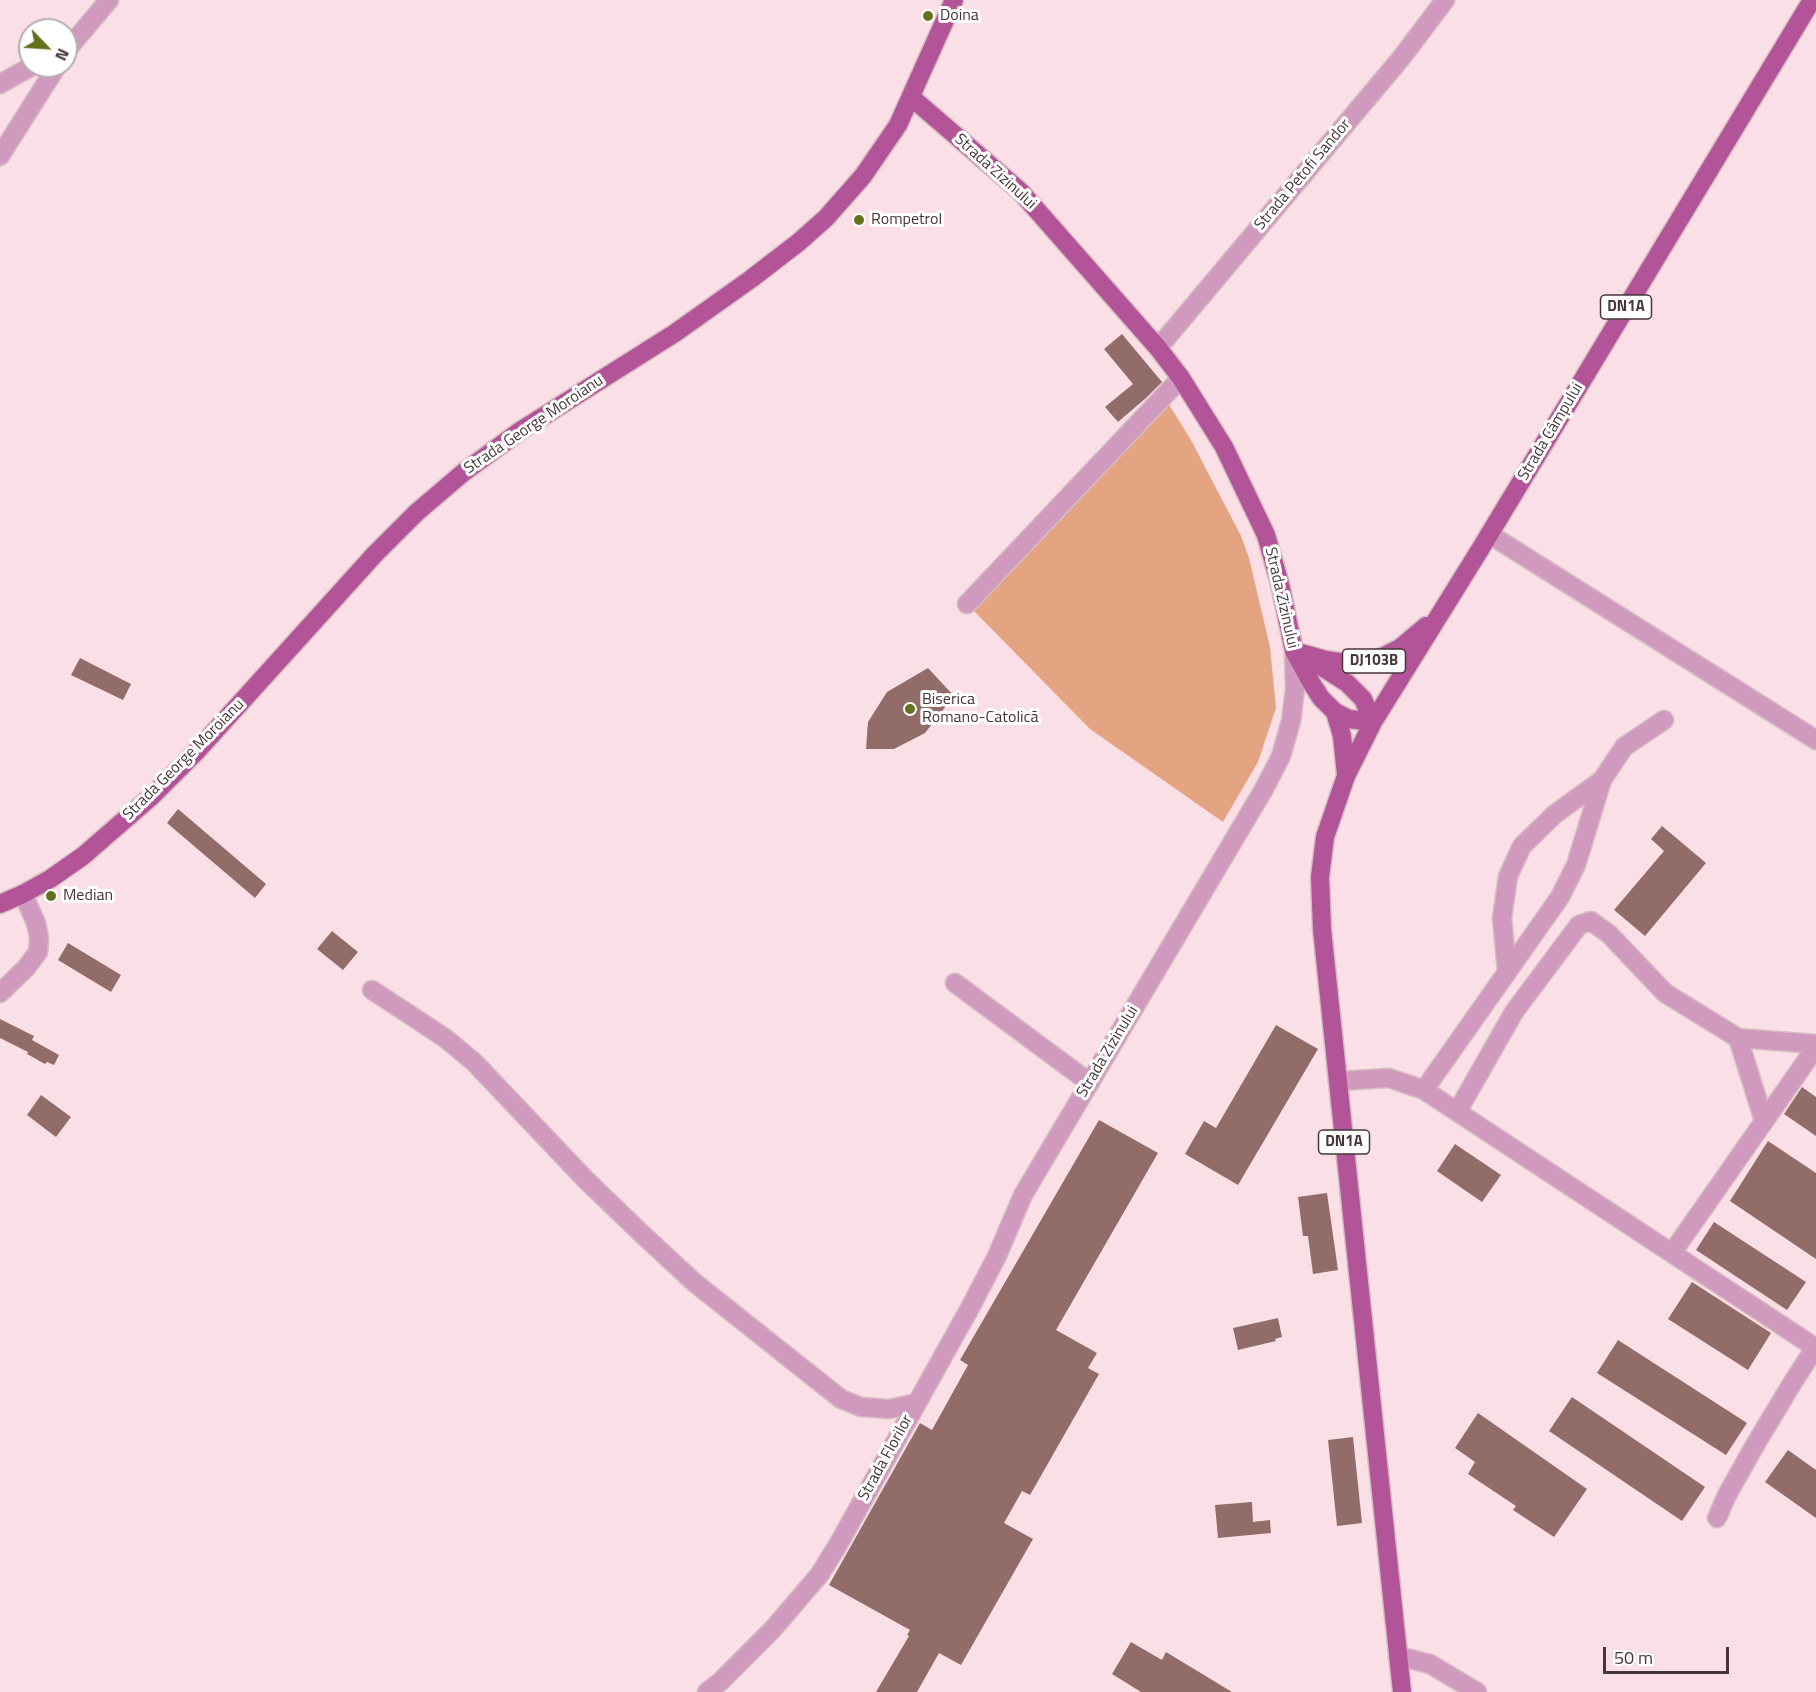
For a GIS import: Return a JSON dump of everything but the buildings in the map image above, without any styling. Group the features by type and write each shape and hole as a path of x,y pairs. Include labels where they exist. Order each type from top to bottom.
{"main road":[{"name":"Strada George Moroianu","path":"0,904 50,879 83,856 152,796 196,752 375,554 464,472 537,420 684,326 751,279 817,226 847,196 881,152 898,125 954,0"},
{"name":"Strada Câmpului","path":"1338,1081 1322,929 1320,877 1325,837 1346,776 1373,723 1812,0"},
{"name":"Strada Zizinului","path":"911,98 1020,191 1158,348 1181,378 1224,447 1266,535 1280,584 1294,651"},
{"name":"DJ103B","path":"1294,651 1352,664 1372,662 1400,648 1440,614"},
{"name":"DJ103B","path":"1294,651 1347,682 1363,699 1373,723"},
{"path":"1294,651 1317,691 1335,712 1349,719 1373,723"},
{"path":"1335,712 1341,736 1346,776"},
{"name":"DN1A","path":"1338,1081 1401,1692"}],"street":[{"path":"78,35 109,0"},
{"name":"Strada Petofi Sandor","path":"1158,348 1402,57 1444,0"},
{"path":"0,84 18,74"},
{"path":"0,156 49,78"},
{"path":"967,604 1181,378"},
{"path":"1489,534 1816,740"},
{"name":"Strada Zizinului","path":"1023,1195 1264,789 1281,756 1291,721 1294,651"},
{"path":"1424,1089 1560,897 1576,865 1602,780 1624,747 1664,720"},
{"path":"1507,972 1502,918 1508,876 1522,846 1555,813 1602,780"},
{"path":"0,993 26,969 38,952 39,937 36,922 22,894"},
{"path":"1457,1112 1514,1012 1579,925 1591,921 1609,934 1665,993 1738,1038 1816,1045 1672,1253"},
{"path":"955,983 1090,1083"},
{"path":"372,990 445,1038 474,1062 585,1179 642,1234 695,1282 827,1389 841,1399 861,1407 889,1410 917,1403"},
{"path":"1738,1038 1764,1121"},
{"path":"1338,1081 1389,1078 1424,1089 1816,1348 1792,1382 1755,1445 1717,1518"},
{"name":"Strada Florilor","path":"707,1692 773,1629 820,1574 997,1256 1023,1195"},
{"path":"1398,1656 1430,1664 1477,1692"}],"shaded area":[{"path":"1168,403 1191,440 1241,536 1249,558 1270,647 1276,708 1258,762 1223,822 1090,729 973,610"}],"place":[{"name":"Doina","path":"928,16"},
{"name":"Rompetrol","path":"859,220"},
{"name":"Biserica Romano-Catolică","path":"910,709"},
{"name":"Median","path":"51,896"}]}
